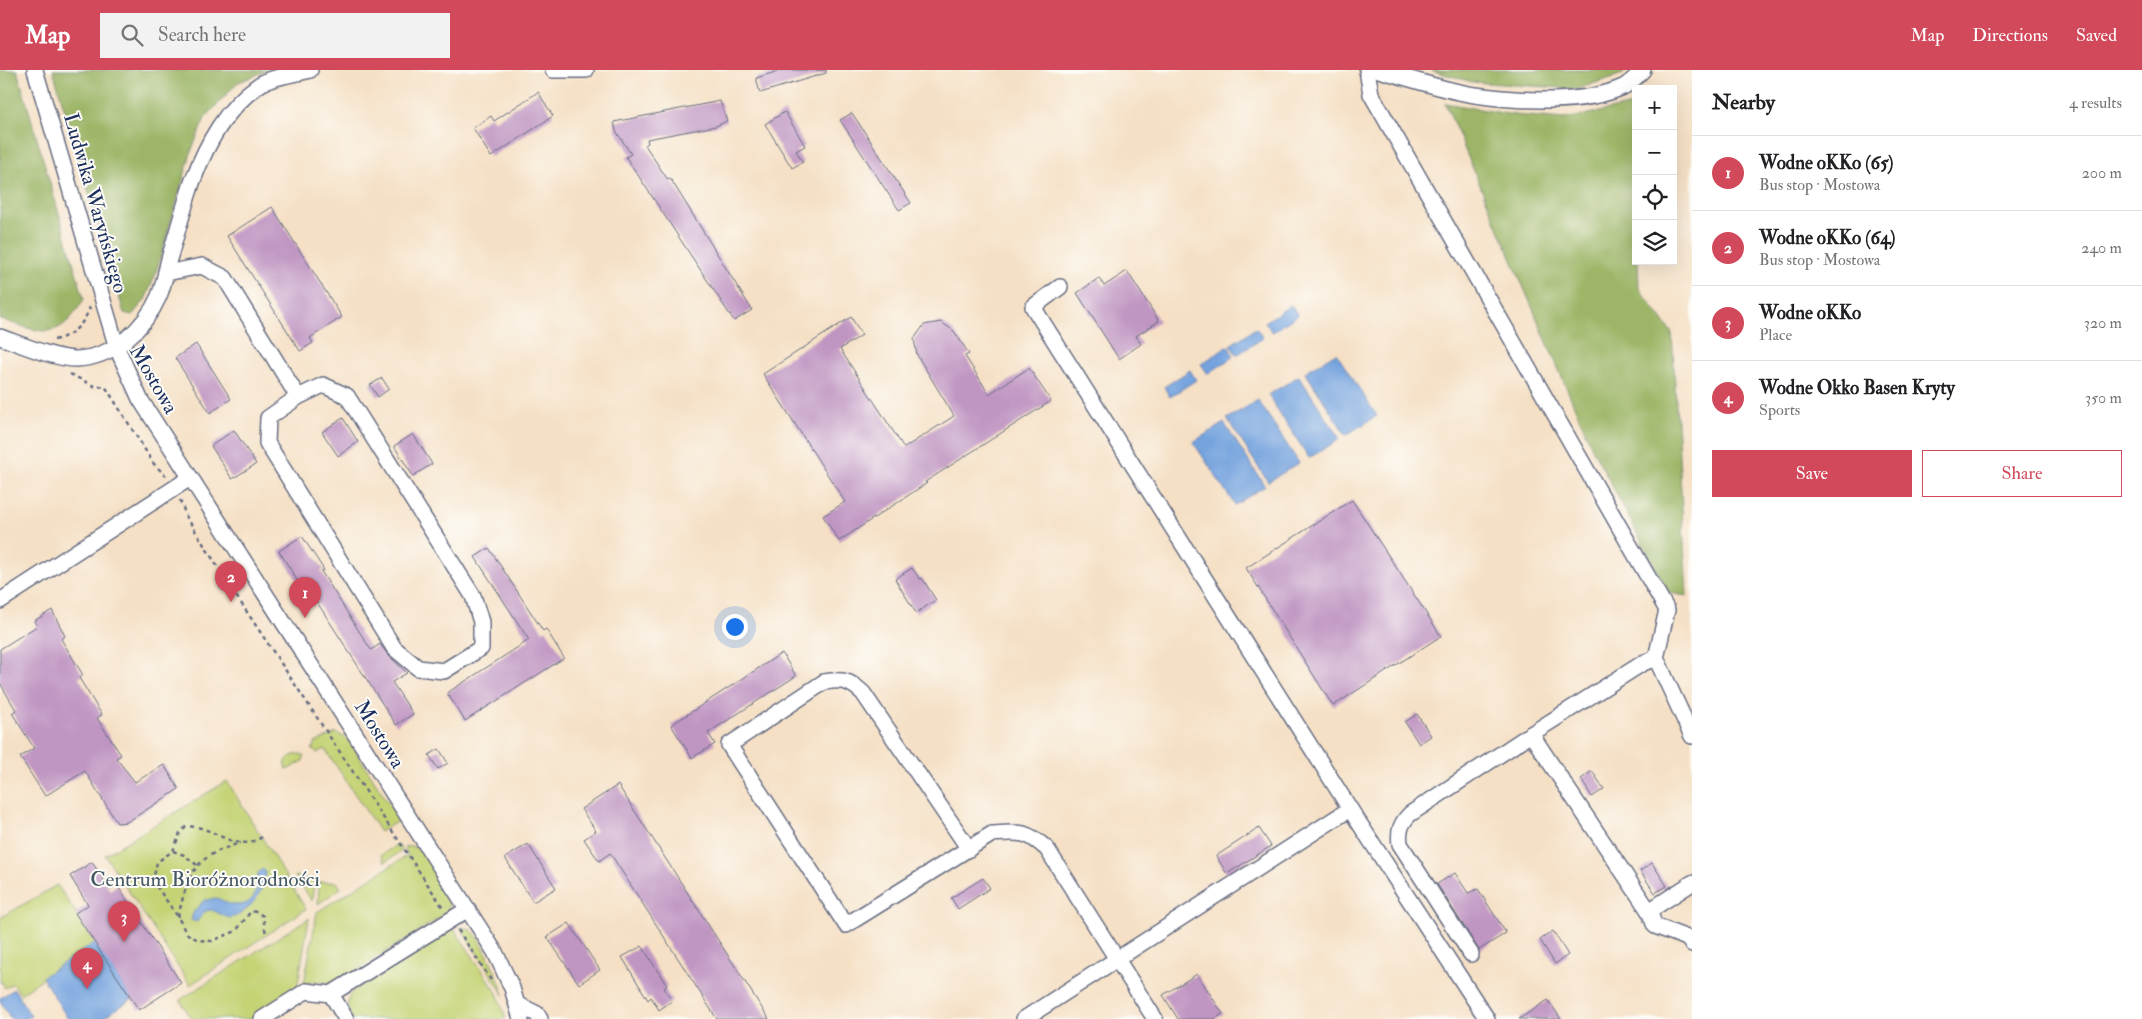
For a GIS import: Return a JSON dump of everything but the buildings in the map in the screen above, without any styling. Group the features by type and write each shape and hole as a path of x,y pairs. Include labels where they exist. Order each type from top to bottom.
{"street":[{"name":"Ludwika Waryńskiego","path":"35,70 117,348"},
{"path":"117,348 145,321 159,296 194,178 210,142 222,122 237,102 261,83 310,70"},
{"path":"553,70 586,70"},
{"path":"1367,70 1371,94 1667,610 1656,658 1692,736"},
{"path":"1379,70 1474,95 1529,99 1581,98 1603,95 1625,86 1643,70"},
{"path":"166,273 202,266 225,278 298,397"},
{"path":"1060,287 1033,307 1350,809 1486,1019"},
{"name":"Mostowa","path":"0,337 75,359 92,357 117,348 140,399 495,952 520,1012"},
{"path":"323,385 347,396 473,596 480,622 480,648 444,671 418,668 394,648 267,443 268,418 298,397 323,385"},
{"path":"0,601 190,478"},
{"path":"1471,954 1400,844 1400,827 1410,814 1643,663 1656,658"},
{"path":"969,849 863,693 852,682 836,680 824,682 729,745 846,925 969,849 992,834 1015,832 1032,836 1047,849 1155,1019"},
{"path":"1532,734 1649,911 1655,926 1687,938 1692,944"},
{"path":"1024,1019 1350,809"},
{"path":"1649,911 1692,882"},
{"path":"262,1019 306,991 331,994 468,909"},
{"path":"331,994 346,1019"},
{"path":"520,1012 537,1014 540,1019"}],"path":[{"path":"105,386 154,464 175,488 186,516 231,588 492,981"},
{"path":"244,843 191,826 182,830 173,851 157,862 154,869 154,880 169,906 178,917 182,927 192,938 202,942 212,941 236,932 249,912 258,912 264,919 266,935"},
{"path":"178,917 187,882 197,865 214,854 244,843 256,841 262,836"},
{"path":"173,851 184,855 197,865"}],"green space":[{"path":"0,70 17,70 84,299 66,323 48,331 28,328 0,319"},
{"path":"53,70 268,70 237,83 205,118 192,149 155,276 145,300 132,315 124,313"},
{"path":"1430,70 1625,70 1623,74 1577,89 1472,82"},
{"path":"1445,103 1514,115 1565,119 1632,105 1632,265 1638,265 1639,288 1672,333 1687,596 1669,593 1593,450"},
{"path":"336,733 348,739 398,818 398,821 380,832 325,749 317,753 312,750 315,743"},
{"path":"301,754 304,756 303,761 286,769 285,765 289,758"},
{"name":"Centrum Bioróżnorodności","path":"227,781 306,909 190,985 105,855"},
{"path":"398,844 402,851 385,862 381,855"},
{"path":"412,846 427,860 449,894 450,899 446,914 335,984 313,981 304,984 317,912 408,855 404,847"},
{"path":"295,876 314,881 312,901"},
{"path":"319,882 337,882 341,888 318,904"},
{"path":"57,885 96,942 20,994 13,983 5,988 2,982 0,983 0,918"},
{"path":"309,918 297,989 251,1019 192,1019 180,1000"},
{"path":"453,927 497,993 506,1019 352,1019 348,1005 353,991"},
{"path":"460,927 471,930 480,942 495,971 504,995"}],"water":[{"path":"1291,305 1298,315 1272,332 1265,322"},
{"path":"1256,328 1263,338 1237,355 1230,345"},
{"path":"1228,346 1234,356 1208,374 1201,364"},
{"path":"1336,353 1377,416 1346,435 1305,372"},
{"path":"1190,370 1196,380 1170,397 1164,387"},
{"path":"1299,376 1340,439 1309,458 1268,395"},
{"path":"1258,400 1299,463 1268,482 1227,419"},
{"path":"1224,423 1265,486 1235,505 1193,442"},
{"path":"262,869 265,871 263,885 255,900 242,913 229,918 215,911 208,910 197,922 191,920 193,913 204,900 217,898 238,905 249,901 253,898 257,887 258,873"},
{"path":"96,942 132,999 101,1019 68,1019 42,977"},
{"path":"14,989 31,1016 26,1019 11,1019 0,1001 0,998"}],"place":[{"name":"Wodne oKKo (64)","path":"231,602"},
{"name":"Wodne oKKo (65)","path":"305,618"},
{"name":"Wodne oKKo","path":"124,942"},
{"name":"Wodne Okko Basen Kryty","path":"87,989"}]}
